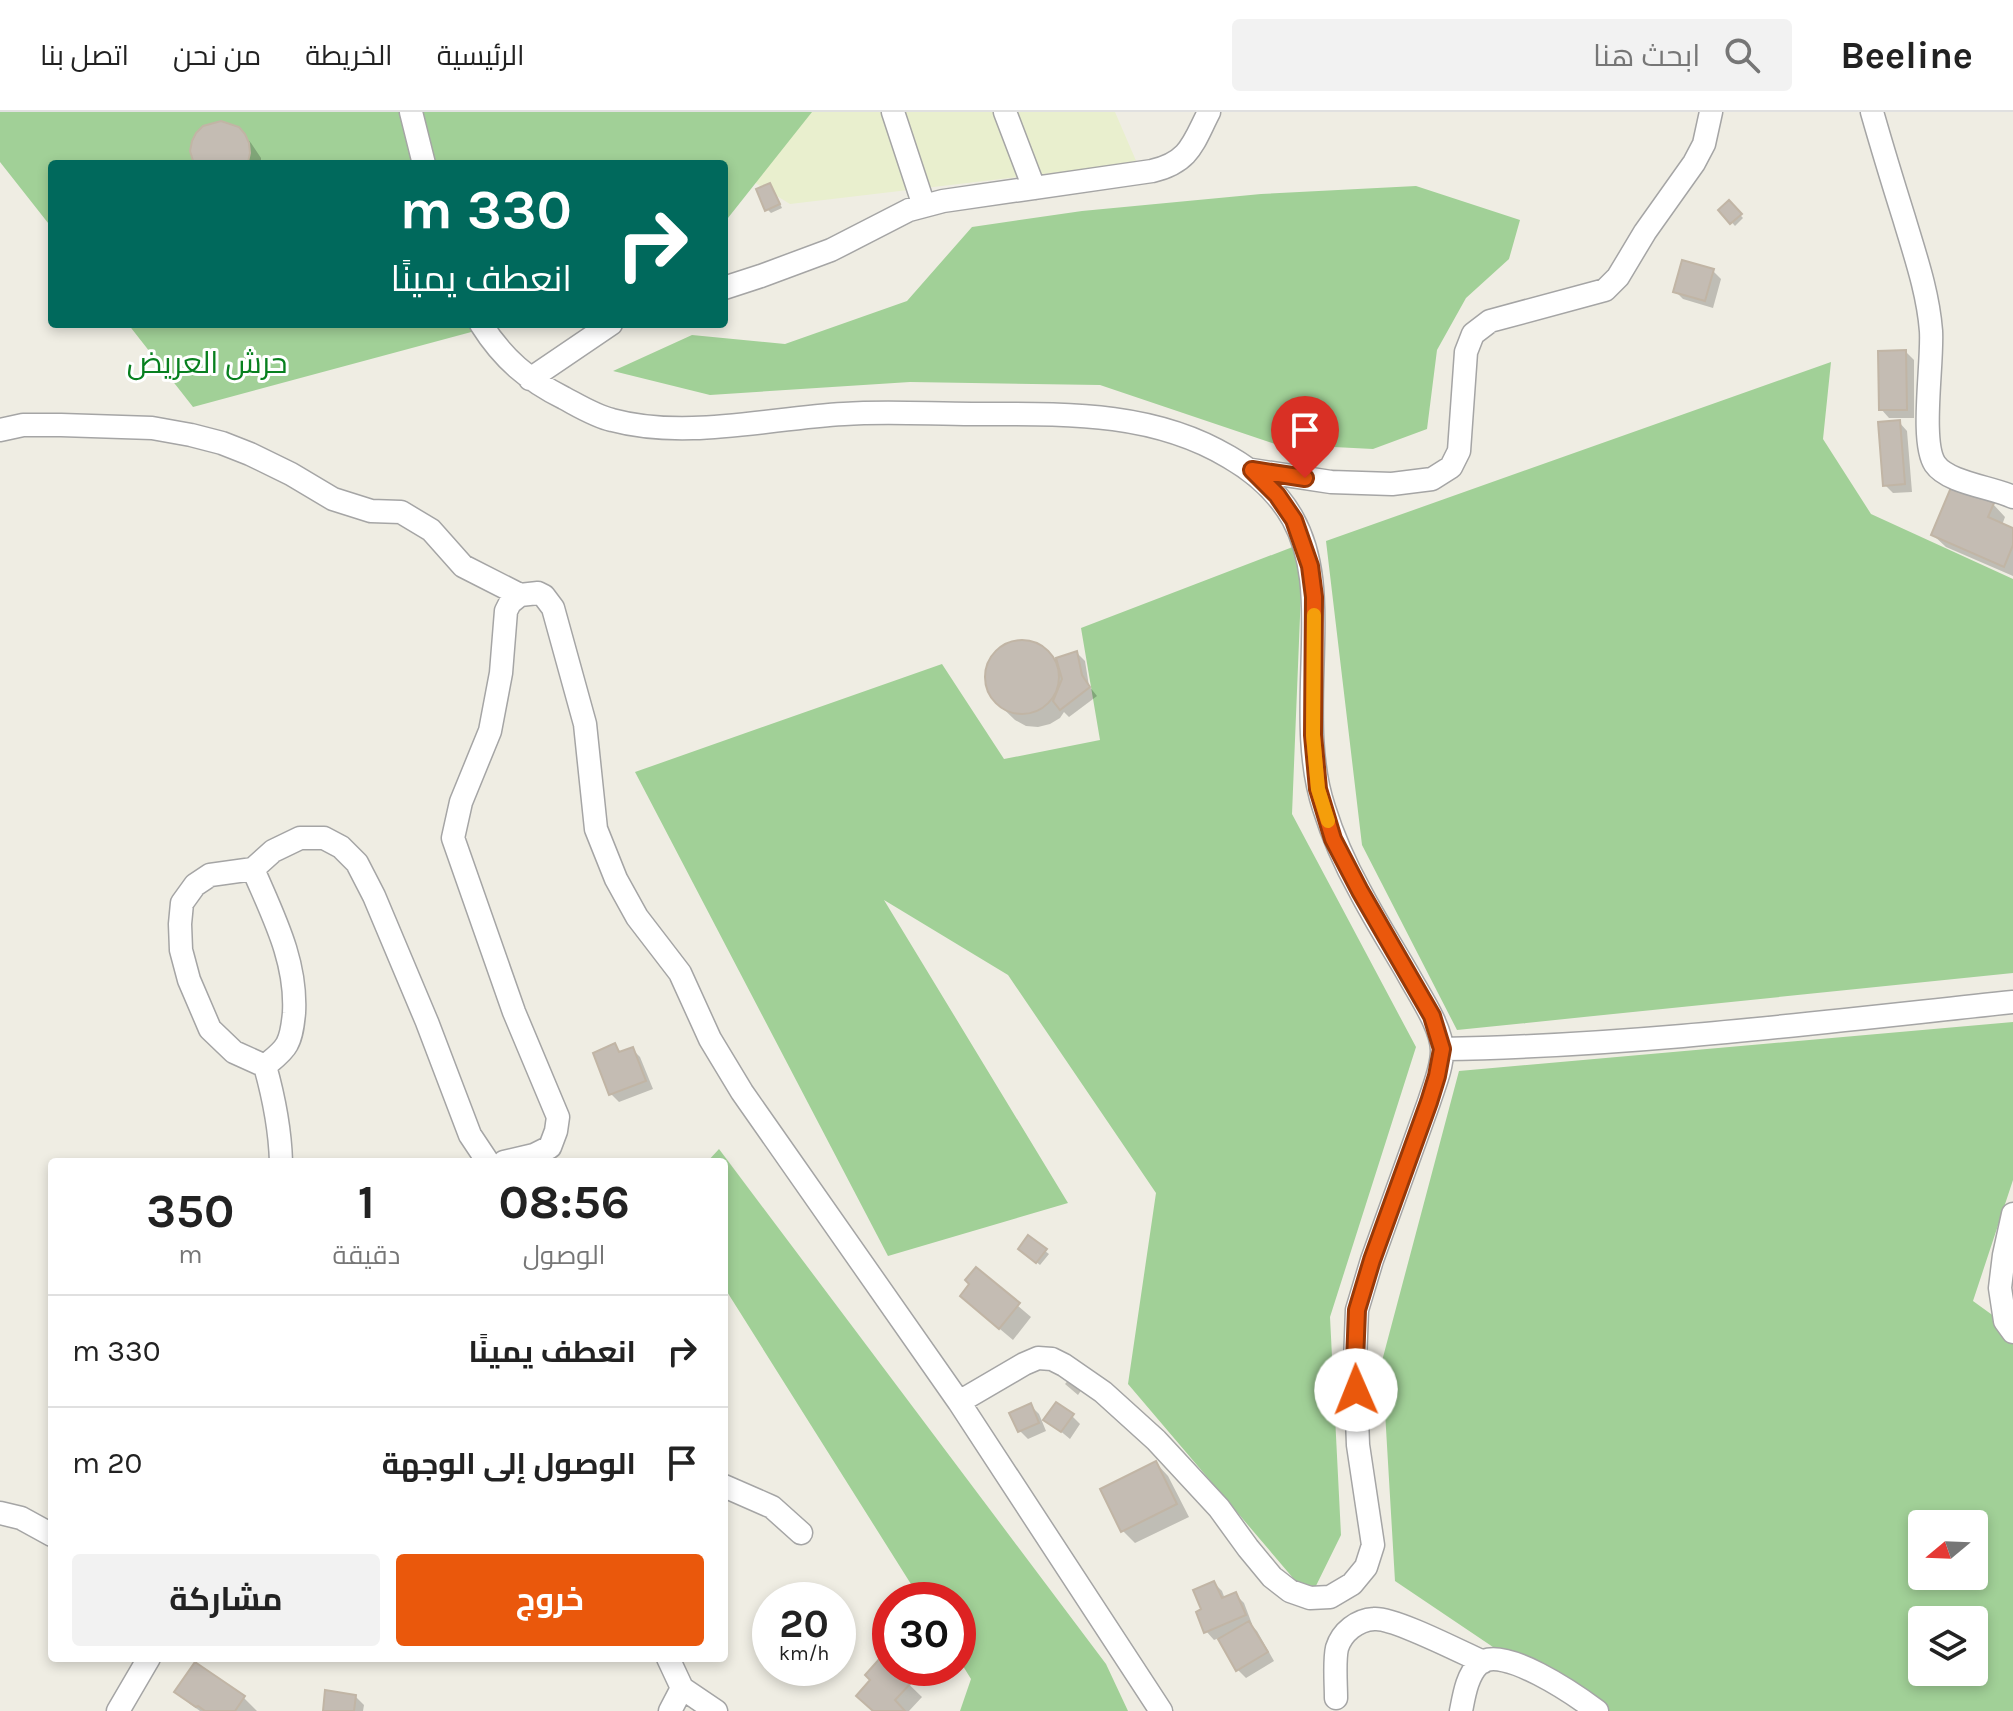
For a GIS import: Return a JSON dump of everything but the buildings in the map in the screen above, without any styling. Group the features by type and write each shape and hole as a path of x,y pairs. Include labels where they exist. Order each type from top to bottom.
{"street":[{"path":"411,112 423,160"},
{"path":"893,112 924,206"},
{"path":"1005,112 1034,188"},
{"path":"728,287 831,250 909,210 943,201 1152,171 1172,165 1189,152 1209,112"},
{"path":"1252,470 1331,482 1392,484 1432,479 1451,467 1459,451 1466,352 1473,334 1490,321 1605,290 1618,277 1645,232 1694,163 1704,144 1711,112"},
{"path":"1872,112 1925,292 1931,331 1928,450 1938,468 1948,476 2013,497"},
{"path":"484,328 507,360 530,379 610,420 651,427 711,427 845,413 1108,418 1183,435 1219,451 1252,470 1277,495 1294,520 1310,566 1314,597 1313,735 1318,789 1333,839 1432,1016 1442,1049 1429,1102 1357,1310 1358,1445 1373,1545 1366,1567 1352,1584 1330,1597 1310,1598 1290,1591 1272,1577 1219,1508 1156,1440 1103,1392 1052,1359 1038,1358 1024,1364 959,1402"},
{"path":"530,379 605,328"},
{"path":"0,430 23,425 152,428 222,443 291,474 333,499 371,511 401,512 431,530 463,566 520,595"},
{"path":"521,1158 550,1147 558,1117 514,1012 453,838 461,802 490,731 501,673 506,611 520,595 538,593 553,608 585,724 596,829 616,879 637,917 680,973 710,1039 750,1103 959,1402 1161,1711"},
{"path":"265,1066 234,1052 210,1029 189,980 181,950 182,903 195,885 210,875 253,869 273,851 300,838 324,838 341,847 357,863 374,896 470,1135 485,1158"},
{"path":"253,869 282,936 293,976 295,1000 293,1025 287,1045 265,1066"},
{"path":"1442,1049 1625,1040 2013,1002"},
{"path":"265,1066 275,1104 281,1158"},
{"path":"2013,1214 2000,1288 2005,1321 2013,1332"},
{"path":"728,1488 772,1507 801,1533"},
{"path":"0,1513 21,1518 48,1533"},
{"path":"1336,1698 1337,1649 1345,1633 1359,1622 1376,1618 1393,1622 1483,1662"},
{"path":"1461,1711 1470,1678 1478,1664 1489,1658 1502,1659 1545,1677 1597,1711"},
{"path":"118,1711 147,1662"},
{"path":"670,1662 682,1688 716,1711"},
{"path":"670,1711 682,1688"}],"green space":[{"path":"0,112 812,112 728,218 728,160 48,160 48,223 0,162"},
{"path":"699,112 1115,112 1137,163 790,204 728,166 728,160 719,160"},
{"path":"1416,186 1520,220 1509,259 1466,298 1437,350 1427,429 1373,449 1275,444 1100,385 910,382 710,395 613,371 692,335 785,344 907,301 972,227 1082,211 1261,194"},
{"name":"حرش العريض","path":"131,328 486,328 193,407"},
{"path":"1831,362 1823,439 1871,514 2013,579 2013,973 1457,1030 1362,845 1326,541"},
{"path":"1303,543 1292,814 1416,1047 1330,1317 1341,1535 1310,1598 1128,1384 1156,1193 1008,975 884,900 1068,1203 888,1256 635,772 942,664 1004,759 1100,740 1081,628"},
{"path":"2013,1022 2013,1180 1973,1301 2013,1330 2013,1711 1588,1711 1395,1581 1382,1361 1459,1071"},
{"path":"719,1149 726,1158 711,1158"},
{"path":"728,1161 1106,1664 1128,1711 960,1711 969,1686 976,1686 976,1582 910,1582 728,1293"}],"slow traffic":[{"path":"1314,615 1313,735 1318,789 1328,821"}],"route":[{"path":"1305,478 1252,470 1277,495 1294,520 1310,566 1314,597 1313,735 1318,789 1333,839 1432,1016 1442,1049 1429,1102 1357,1310 1356,1390"}]}
